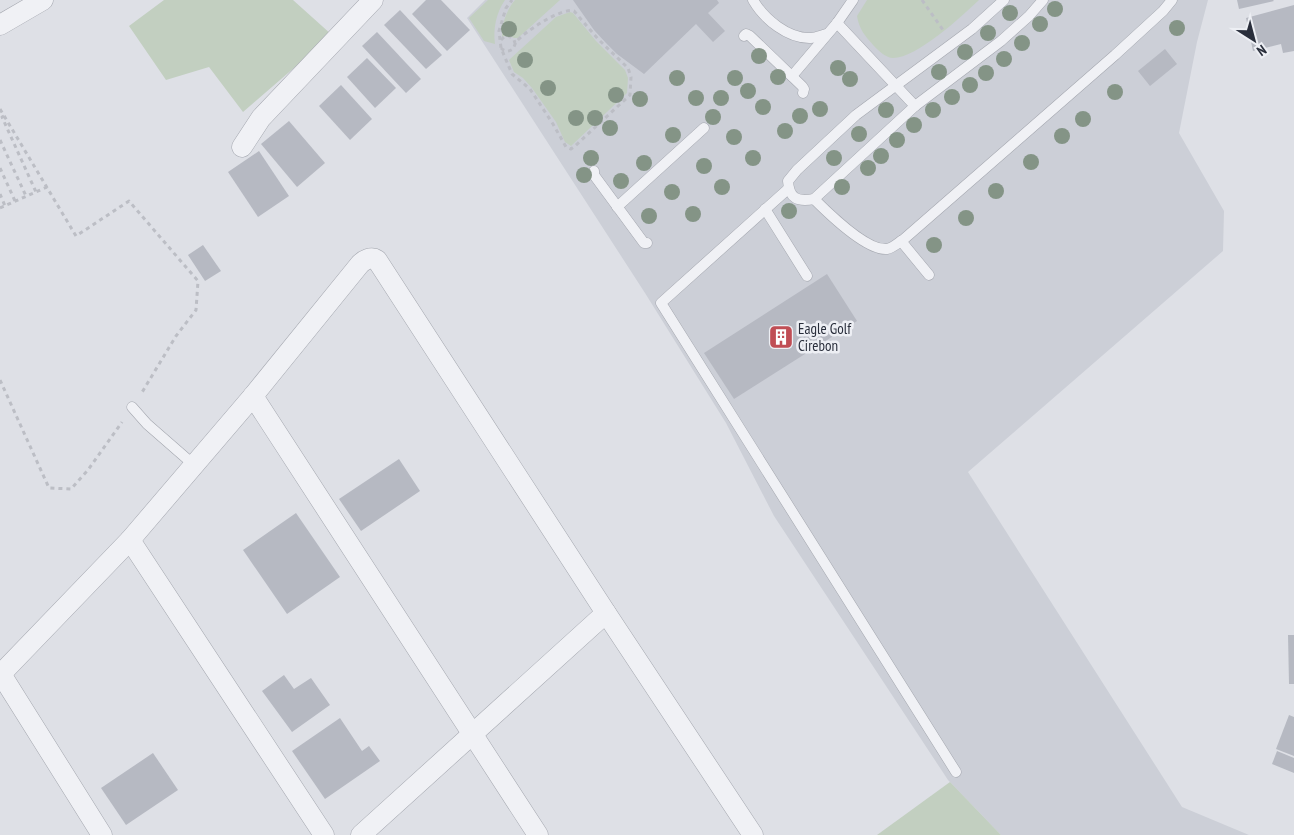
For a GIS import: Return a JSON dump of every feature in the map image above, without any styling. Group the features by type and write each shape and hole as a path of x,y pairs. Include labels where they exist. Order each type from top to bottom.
{"street":[{"path":"0,25 43,0"},
{"path":"242,147 261,118 373,0"},
{"path":"102,835 1,674 130,540 252,396 360,264 366,259 372,258 377,260 606,614 754,835"},
{"path":"252,396 538,835"},
{"path":"130,540 324,835"},
{"path":"361,835 606,614"}],"lane":[{"path":"753,0 759,11 771,23 789,32 812,38 827,34"},
{"path":"792,76 854,0"},
{"path":"1004,0 972,29 856,115 797,170 788,180 788,189 795,198 804,201 814,199 915,106 1001,41 1030,16 1043,0"},
{"path":"814,199 844,228 879,248 889,248 901,241 1115,55 1163,11 1172,0"},
{"path":"837,23 915,106"},
{"path":"744,36 746,34 750,36 792,76 804,89 803,93"},
{"path":"617,207 704,128"},
{"path":"594,171 594,175 617,207 644,243 647,243"},
{"path":"788,189 660,303 956,772"},
{"path":"765,210 807,276"},
{"path":"901,241 924,269"},
{"path":"132,407 147,424 194,465"}],"path":[{"path":"501,48 510,51 515,43 536,26 570,9 628,68 631,77 630,95 575,146 571,148 566,147 530,89 512,74 501,48 499,31 502,19 512,0"},
{"path":"922,0 935,18"},
{"path":"500,42 504,37 509,36 515,43"},
{"path":"0,109 76,236 128,201 198,281 196,310 176,336 132,407 88,470 71,489 49,488 0,380"},
{"path":"4,116 2,117 36,192"},
{"path":"0,140 26,196"},
{"path":"0,168 15,201"},
{"path":"0,208 47,187"},
{"path":"0,194 5,206"}],"shaded area":[{"path":"485,0 1208,0 1197,42 1179,133 1224,211 1223,251 968,472 1182,807 1249,835 1001,835 948,780 774,516 726,423 645,293 467,18"}],"green space":[{"path":"164,0 293,0 332,35 243,112 209,67 166,80 129,26"},
{"path":"488,0 505,0 499,10 496,21 495,44 484,41 469,18"},
{"path":"515,0 560,0 518,38 508,35 502,37 505,17"},
{"path":"867,0 979,0 926,44 903,56 890,58 878,50 861,29 857,16"},
{"path":"570,12 625,70 628,78 627,93 571,146 565,142 556,122 532,88 514,72 509,60 556,17"},
{"path":"950,782 1001,835 877,835"}],"building":[{"path":"426,0 441,0 470,30 447,51 412,14"},
{"path":"573,0 717,0 719,3 708,13 725,31 713,42 696,24 644,74 617,54 606,43 594,30"},
{"path":"1237,0 1273,0 1274,1 1239,9"},
{"path":"1294,5 1294,51 1283,53 1281,44 1253,51 1246,18"},
{"path":"400,10 442,55 426,69 384,25"},
{"path":"377,32 421,79 406,93 362,46"},
{"path":"1165,49 1177,64 1150,86 1138,71"},
{"path":"367,58 396,88 375,108 347,77"},
{"path":"341,85 372,119 350,140 319,106"},
{"path":"289,121 325,163 297,187 261,144"},
{"path":"259,151 289,196 258,217 228,172"},
{"path":"203,245 221,271 205,281 188,255"},
{"name":"Eagle Golf Cirebon","path":"827,274 857,321 734,399 704,353"},
{"path":"399,459 420,491 361,531 339,499"},
{"path":"296,513 340,577 287,614 243,550"},
{"path":"1288,635 1294,635 1294,684 1289,684"},
{"path":"284,675 294,689 311,678 330,705 292,732 262,691"},
{"path":"1289,715 1294,717 1294,756 1276,749"},
{"path":"340,718 362,751 369,746 380,761 325,799 292,751"},
{"path":"1277,751 1294,758 1294,773 1272,764"},
{"path":"153,753 178,790 126,825 101,788"}],"place":[{"name":"Eagle Golf Cirebon","path":"781,337"}]}
